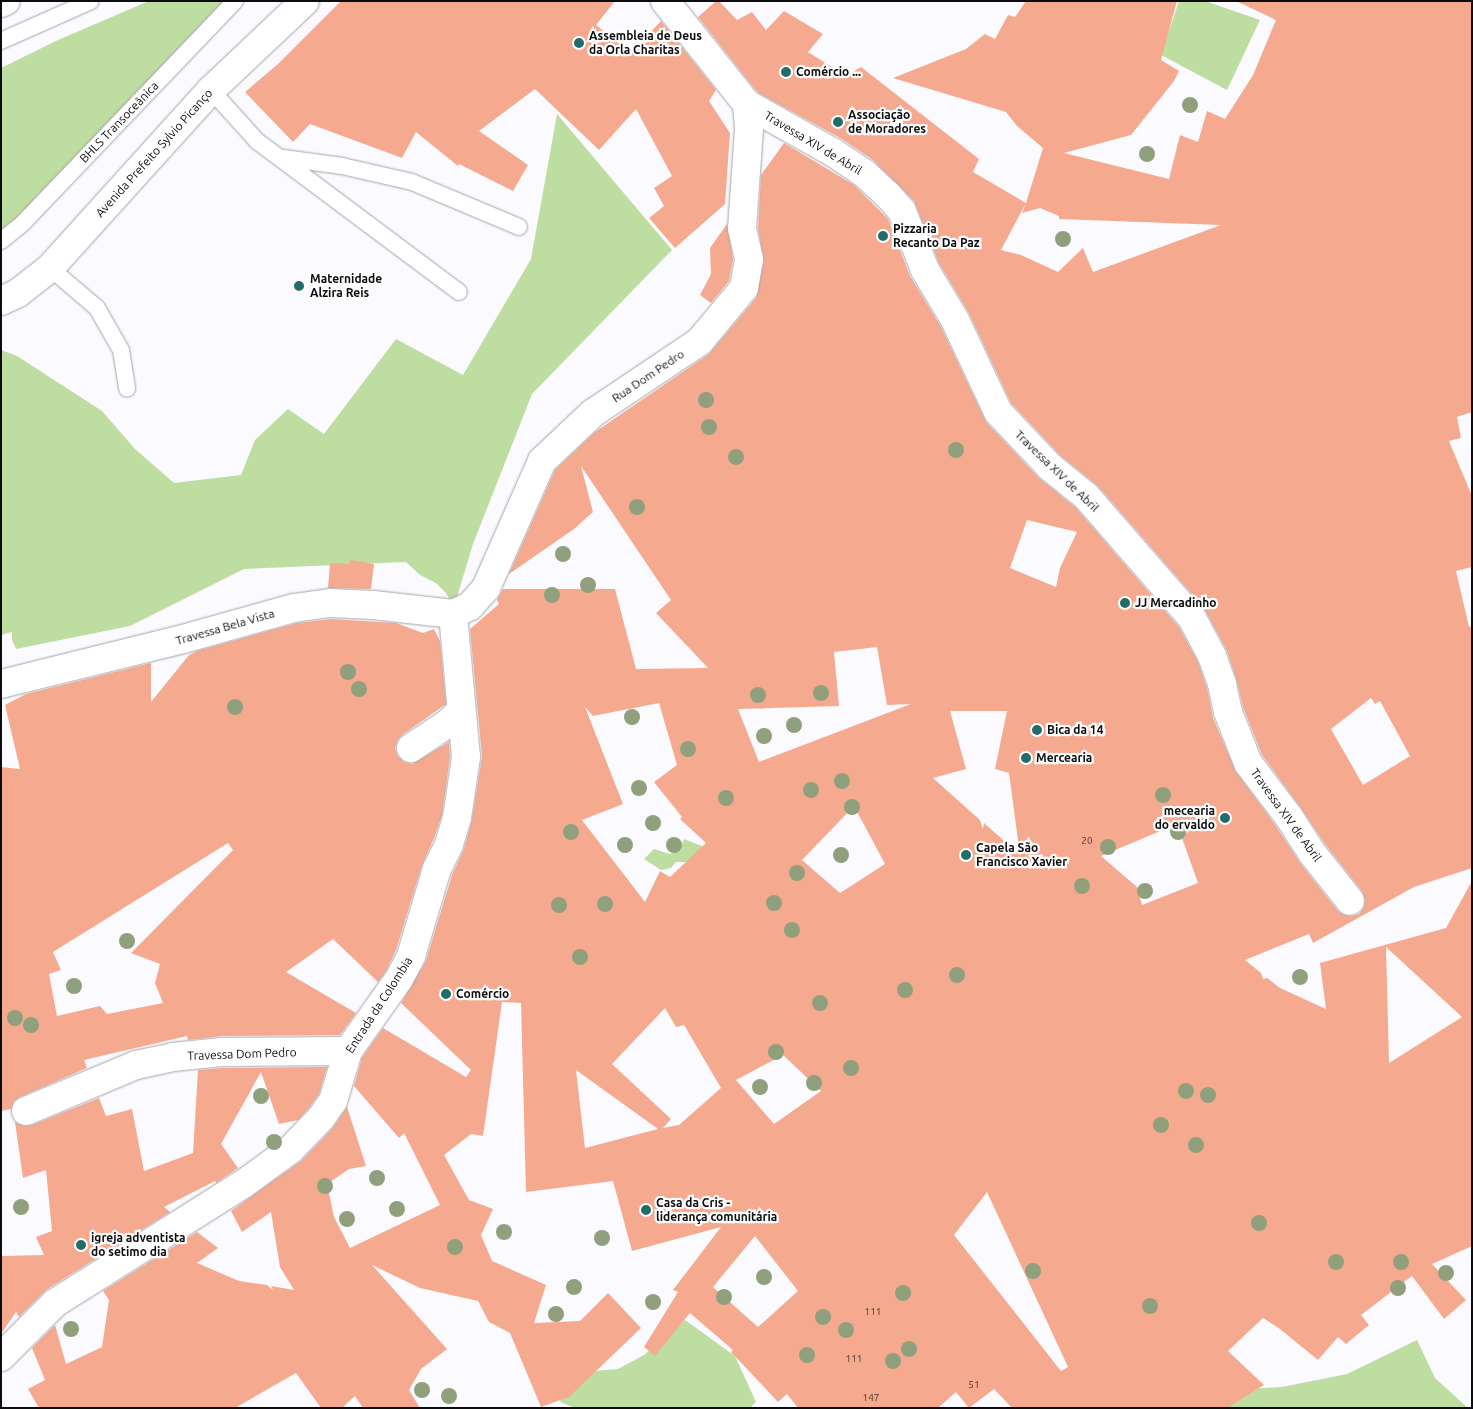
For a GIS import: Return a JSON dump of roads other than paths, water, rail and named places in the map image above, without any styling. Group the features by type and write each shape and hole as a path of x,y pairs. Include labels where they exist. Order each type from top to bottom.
{"street":[{"path":"1,3 6,1"},
{"name":"Avenida Prefeito Sylvio Picanço","path":"1,301 18,293 50,268 211,90 305,1"},
{"path":"665,1 747,104"},
{"name":"Rua Dom Pedro","path":"453,614 470,606 486,588 542,461 593,413 700,341 744,288 749,259 742,229 749,128 747,104"},
{"name":"Travessa XIV de Abril","path":"747,104 834,152 864,173 902,211 925,270 955,320 998,412 1050,467 1086,496 1192,618 1212,656 1231,722 1248,763 1289,817 1312,853 1350,901"},
{"name":"Travessa Bela Vista","path":"1,684 174,641 294,608 330,603 373,605 453,614"},
{"name":"Entrada da Colombia","path":"1,1358 55,1303 242,1185 290,1150 321,1118 333,1101 348,1051 399,979 411,956 419,935 437,869 448,844 460,800 466,757 453,614"},
{"path":"411,748 447,724 461,711"},
{"name":"Travessa Dom Pedro","path":"26,1112 136,1065 173,1056 222,1052 348,1051"}],"lane":[{"path":"1,41 91,1"},
{"name":"BHLS Transoceânica","path":"1,241 23,223 235,1"},
{"path":"211,90 258,141 459,292"},
{"path":"282,158 342,166 412,182 520,227"},
{"path":"50,268 97,308 122,350 127,389"}],"place":[{"name":"Assembleia de Deus da Orla Charitas","path":"579,43"},
{"name":"Comércio ...","path":"786,72"},
{"name":"Associação de Moradores","path":"838,122"},
{"name":"Pizzaria Recanto Da Paz","path":"883,236"},
{"name":"Maternidade Alzira Reis","path":"299,286"},
{"name":"JJ Mercadinho","path":"1125,603"},
{"name":"Bica da 14","path":"1037,730"},
{"name":"Mercearia","path":"1026,758"},
{"name":"mecearia do ervaldo","path":"1225,818"},
{"name":"Capela São Francisco Xavier","path":"966,855"},
{"name":"Comércio","path":"446,994"},
{"name":"Casa da Cris - liderança comunitária","path":"646,1210"},
{"name":"igreja adventista do setimo dia","path":"81,1245"}]}
